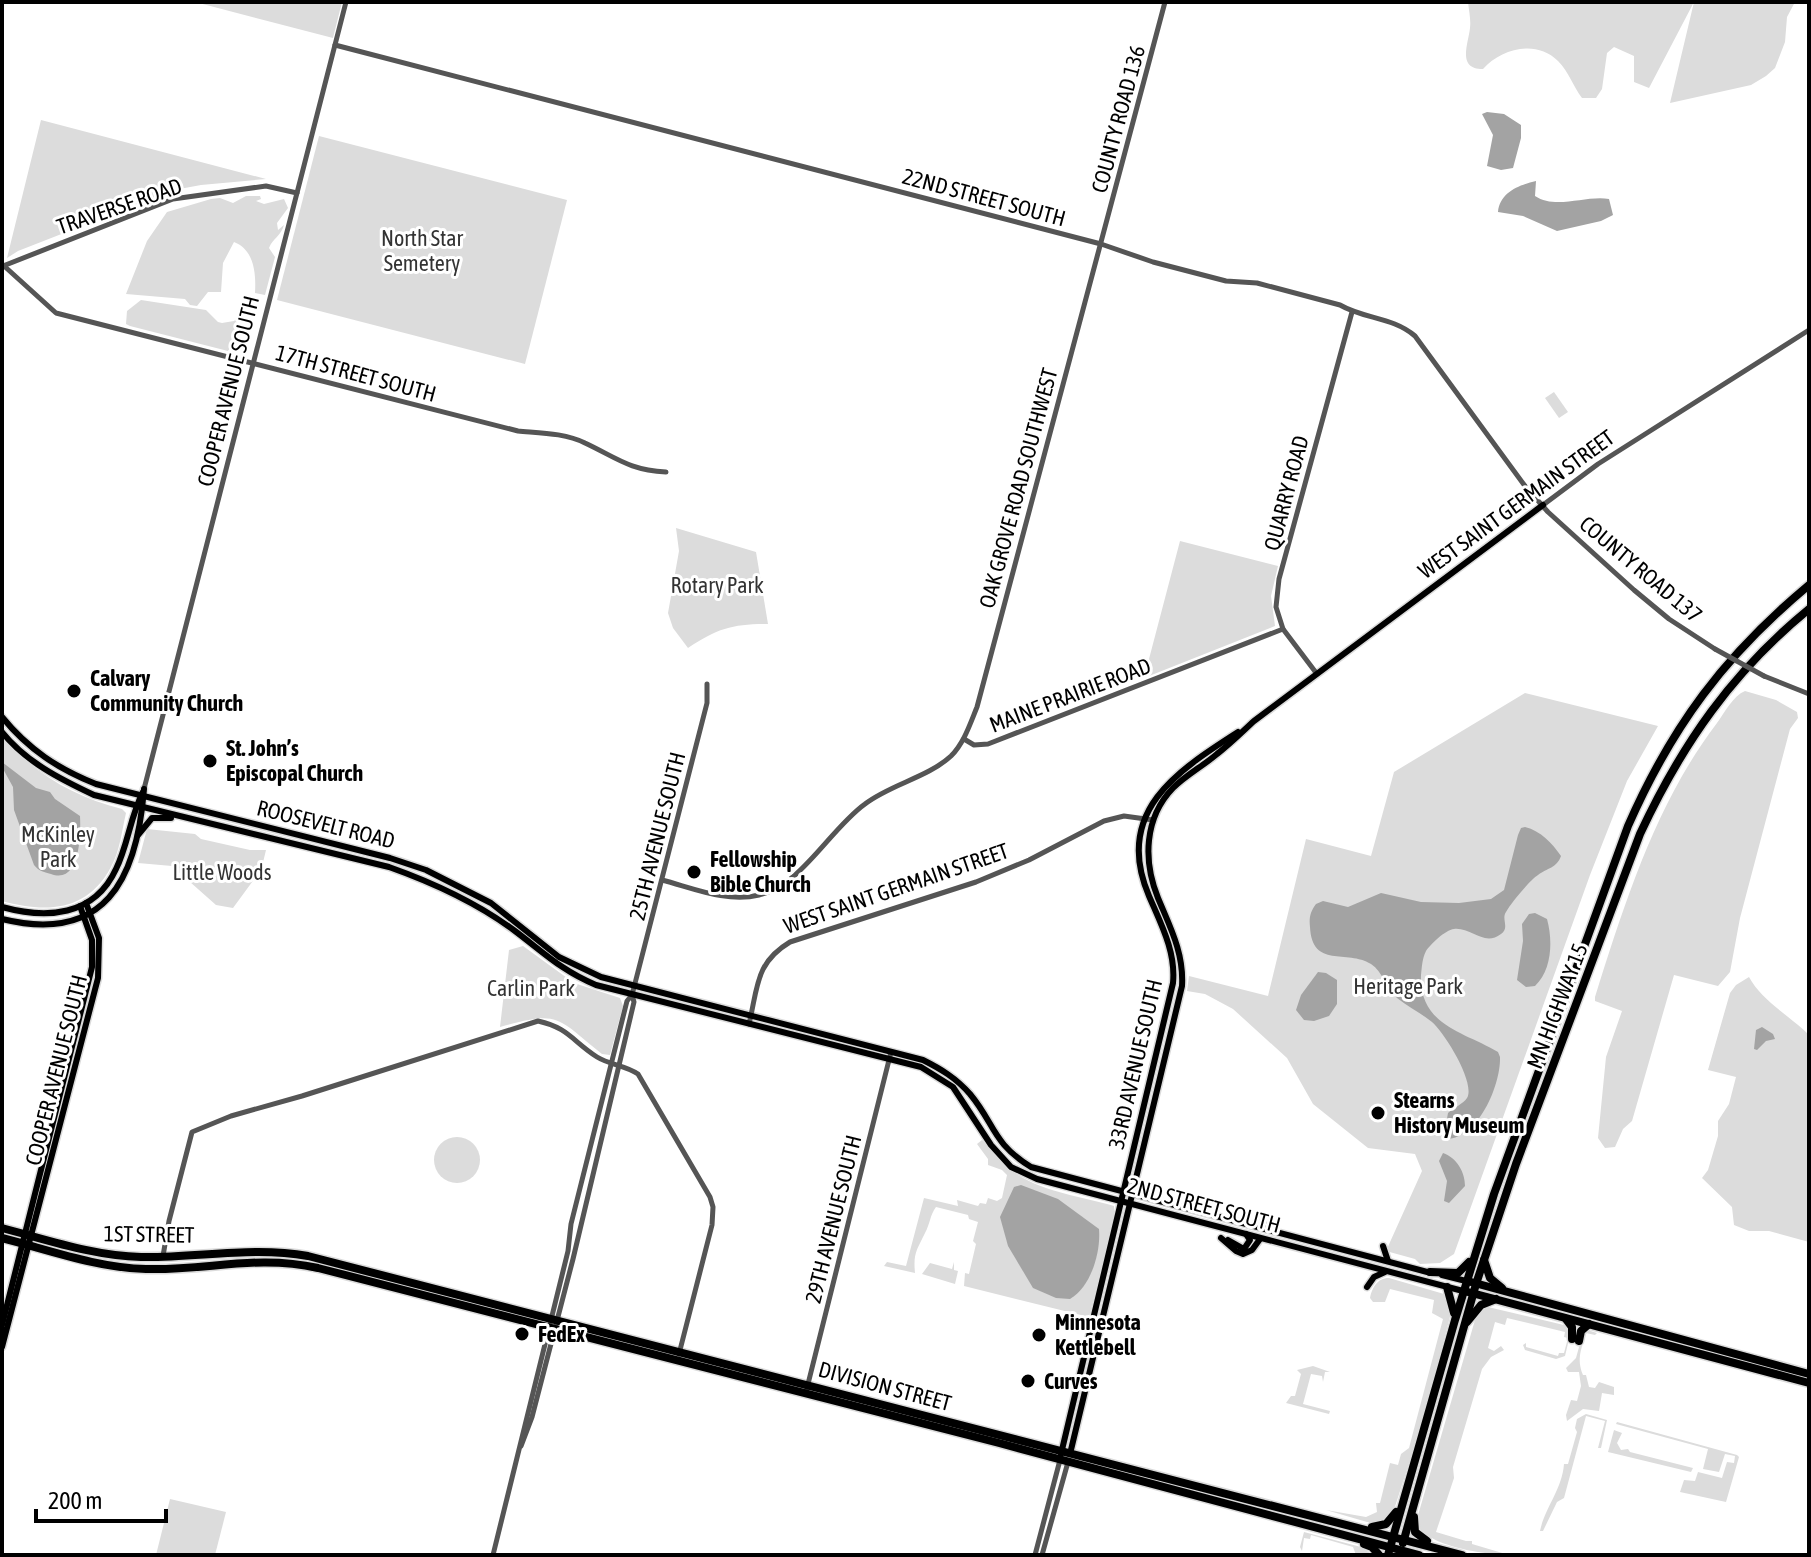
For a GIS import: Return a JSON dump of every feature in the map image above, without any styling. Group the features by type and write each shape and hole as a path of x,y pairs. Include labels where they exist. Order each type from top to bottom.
{"highway":[{"name":"MN HIGHWAY 15","path":"1400,1553 1464,1325 1474,1255 1628,826 1649,778 1682,721 1714,678 1750,638 1809,585"},
{"name":"MN HIGHWAY 15","path":"1389,1551 1455,1320 1484,1260 1516,1164 1640,834 1664,783 1697,729 1764,649 1809,609"},
{"name":"1ST STREET","path":"2,1228 27,1240 108,1265 143,1269 296,1258"},
{"name":"1ST STREET","path":"2,1238 103,1253 163,1256 244,1250 296,1258"},
{"path":"1430,1272 1458,1273 1474,1255"},
{"name":"DIVISION STREET","path":"296,1258 1464,1555"},
{"path":"1484,1260 1490,1278 1506,1291"},
{"path":"1447,1287 1455,1320"},
{"path":"1469,1287 1506,1291 1809,1374"},
{"name":"2ND STREET SOUTH","path":"1469,1287 1496,1299 1809,1383"},
{"path":"1464,1325 1481,1305 1496,1299"},
{"path":"1566,1318 1575,1340 1589,1324"},
{"name":"DIVISION STREET","path":"1065,1456 1334,1532 1389,1551 1419,1555"},
{"path":"1416,1495 1413,1522 1418,1536 1464,1555"},
{"path":"1351,1525 1385,1525 1402,1501"},
{"path":"1334,1532 1345,1539 1372,1547 1379,1555"}],"main road":[{"name":"WEST SAINT GERMAIN STREET","path":"1149,819 1175,786 1254,721 1543,505"},
{"name":"ROOSEVELT ROAD","path":"2,717 41,756 71,774 96,784 143,793 426,870 491,903 559,957 582,970 635,986"},
{"name":"ROOSEVELT ROAD","path":"2,732 36,764 94,795 389,867 420,878 485,911 514,930 558,967 576,977 632,995"},
{"name":"COOPER AVENUE SOUTH","path":"27,1240 98,978 100,947 83,904 104,887 116,869 143,793"},
{"name":"COOPER AVENUE SOUTH","path":"88,914 104,903 127,872 139,807"},
{"path":"133,849 141,830 152,818 191,820"},
{"name":"33RD AVENUE SOUTH","path":"1065,1456 1174,978 1171,951 1141,872 1139,849 1149,819"},
{"name":"33RD AVENUE SOUTH","path":"1065,1456 1133,1196 1182,982 1179,947 1150,872 1149,819"},
{"path":"2,907 44,915 83,904"},
{"path":"2,1347 91,974 93,946 88,914 64,923"},
{"path":"2,919 38,926 64,923 83,925 91,932"},
{"name":"2ND STREET SOUTH","path":"635,986 751,1016 921,1067 953,1087 991,1145 1011,1167 1037,1179 1447,1287 1469,1287"},
{"name":"2ND STREET SOUTH","path":"632,995 890,1056 923,1060 957,1080 972,1097 1002,1146 1017,1159 1050,1174 1430,1272 1469,1287"},
{"path":"1247,1225 1256,1222 1262,1215 1266,1225 1286,1235"},
{"path":"1246,1234 1250,1240 1244,1249 1221,1238 1243,1254 1252,1250 1257,1240 1262,1238"},
{"path":"2,1325 27,1240"},
{"path":"1371,1257 1383,1246 1389,1262"},
{"path":"1367,1287 1378,1274 1391,1272"}],"street":[{"name":"COOPER AVENUE SOUTH","path":"143,793 346,2"},
{"name":"COUNTY ROAD 136","path":"1101,244 1165,2"},
{"name":"22ND STREET SOUTH","path":"335,45 1101,244 1153,262 1226,281 1257,283 1402,325 1415,336 1543,505"},
{"name":"TRAVERSE ROAD","path":"3,266 173,199 266,186 297,193"},
{"name":"OAK GROVE ROAD SOUTHWEST","path":"964,739 977,707 1101,244"},
{"name":"17TH STREET SOUTH","path":"3,266 56,313 518,431 562,436 584,442 627,465 666,472"},
{"name":"QUARRY ROAD","path":"1317,674 1283,629 1276,607 1279,579 1352,312"},
{"name":"WEST SAINT GERMAIN STREET","path":"1543,505 1598,464 1809,330"},
{"name":"COUNTY ROAD 137","path":"1543,505 1669,619 1764,676 1809,694"},
{"name":"MAINE PRAIRIE ROAD","path":"662,880 726,897 761,895 789,881 861,806 881,792 935,767 950,756 964,739 974,745 988,744 1283,629"},
{"name":"25TH AVENUE SOUTH","path":"493,1555 530,1422 616,1064 627,1001 635,986 707,703 707,684"},
{"name":"WEST SAINT GERMAIN STREET","path":"749,1024 760,974 772,953 790,942 976,882 1029,860 1104,821 1124,816 1149,819"},
{"path":"163,1256 192,1132 231,1116 538,1021 560,1027 597,1057 638,1074 710,1197 714,1212 679,1356"},
{"name":"29TH AVENUE SOUTH","path":"807,1389 890,1056"},
{"path":"1035,1555 1065,1456"},
{"path":"1042,1555 1065,1456"}],"green space":[{"path":"195,2 342,2 333,38"},
{"path":"1468,2 1694,2 1649,88 1634,82 1634,56 1614,47 1607,53 1602,89 1596,98 1582,98 1562,65 1540,50 1509,52 1483,69 1470,65 1466,55 1470,25"},
{"path":"1694,2 1795,2 1787,17 1785,42 1775,68 1751,85 1670,103"},
{"path":"41,120 266,179 174,190 7,258"},
{"name":"North Star Semetery","path":"319,136 567,200 525,364 277,300"},
{"path":"246,196 260,196 261,199 256,201 264,204 284,199 288,208 277,223 278,230 284,225 283,229 269,248 275,257 265,295 255,293 250,257 234,242 223,263 221,292 208,292 197,306 190,305 185,299 126,294 147,241 167,212 211,199 220,198 233,203"},
{"path":"141,300 206,310 222,323 234,321 240,316 244,328 228,351 126,324 127,311"},
{"path":"1554,392 1568,412 1559,418 1545,398"},
{"name":"Rotary Park","path":"676,528 756,552 768,624 726,628 688,648 673,628 668,613 679,551"},
{"path":"1180,541 1278,566 1271,596 1275,626 1144,678"},
{"path":"1745,691 1776,700 1797,712 1798,718 1790,729 1740,918 1730,972 1718,986 1674,975 1632,1121 1623,1129 1615,1147 1605,1148 1598,1138 1606,1057 1622,1011 1595,1001 1595,997 1644,854 1676,786 1730,705"},
{"name":"Heritage Park","path":"1525,693 1658,726 1627,781 1590,875 1454,1254 1440,1263 1420,1264 1415,1259 1386,1251 1422,1171 1415,1154 1368,1148 1313,1104 1287,1058 1233,1009 1205,994 1187,991 1189,976 1268,996 1306,839 1371,856 1394,772"},
{"name":"McKinley Park","path":"2,738 42,773 72,791 126,813 111,867 101,882 78,901 34,907 2,901"},
{"name":"Little Woods","path":"147,829 195,834 201,839 250,850 266,850 259,879 255,878 233,908 216,905 172,866 138,863"},
{"name":"Carlin Park","path":"523,946 574,983 620,998 623,1006 610,1055 602,1054 556,1020 535,1019 500,1027 509,950"},
{"path":"1749,977 1769,1001 1809,1035 1809,1242 1769,1231 1749,1231 1734,1225 1732,1207 1702,1178 1708,1170 1718,1136 1718,1121 1729,1104 1736,1077 1708,1070 1730,993"},
{"path":"457,1137 474,1143 480,1160 474,1177 457,1183 440,1177 434,1160 440,1143"},
{"path":"982,1140 1008,1167 1029,1181 1114,1206 1114,1218 1089,1317 964,1286 965,1273 969,1274 976,1244 973,1241 978,1222 969,1219 968,1215 936,1207 916,1252 915,1273 884,1266 887,1262 906,1266 924,1198 958,1206 957,1200 978,1206 980,1203 986,1204 988,1198 997,1201 1002,1198 1007,1175 988,1165 988,1159 977,1144"},
{"path":"954,1262 954,1270 958,1271 955,1284 922,1274 930,1263 952,1269"},
{"path":"1389,1278 1444,1294 1452,1309 1424,1416 1393,1513 1385,1522 1367,1522 1326,1510 1366,1517 1377,1512 1376,1503 1380,1503 1390,1463 1398,1465 1401,1454 1409,1448 1443,1319 1432,1313 1434,1300 1390,1289 1385,1302 1373,1302 1370,1298 1374,1287 1381,1280"},
{"path":"1488,1307 1568,1326 1570,1335 1565,1356 1556,1359 1525,1350 1523,1345 1526,1343 1526,1347 1558,1356 1564,1353 1568,1338 1564,1337 1565,1332 1507,1318 1505,1325 1495,1322 1488,1348 1494,1351 1501,1346 1504,1350 1491,1357 1482,1369 1453,1467 1454,1478 1436,1532 1509,1555 1457,1548 1430,1537 1416,1522 1475,1320 1480,1310"},
{"path":"1584,1329 1597,1333 1586,1333 1581,1348 1583,1375 1586,1375 1589,1387 1595,1388 1599,1382 1614,1387 1614,1395 1602,1393 1599,1411 1583,1409 1567,1421 1571,1400 1577,1401 1581,1386 1579,1372 1568,1372 1566,1368 1576,1358"},
{"path":"1313,1366 1330,1372 1325,1372 1323,1382 1322,1376 1311,1374 1303,1404 1330,1411 1329,1414 1286,1403 1291,1396 1295,1396 1301,1374 1297,1370"},
{"path":"1586,1414 1607,1420 1601,1448 1598,1448 1605,1421 1586,1416 1564,1498 1557,1502 1543,1531 1540,1531 1564,1464 1568,1464 1577,1432 1577,1419"},
{"path":"1617,1422 1737,1455 1739,1457 1726,1502 1680,1492 1684,1480 1695,1481 1698,1472 1722,1478 1727,1462 1734,1463 1735,1456 1725,1454 1719,1472 1703,1469 1708,1449"},
{"path":"1614,1430 1622,1433 1617,1443 1621,1450 1628,1449 1693,1468 1691,1472 1608,1452"},
{"path":"170,1499 226,1512 215,1555 156,1555"},
{"path":"1304,1532 1361,1547 1373,1555 1356,1555 1353,1547 1311,1535 1310,1539 1304,1538 1302,1551 1300,1547"}],"shaded area":[{"path":"1482,114 1504,114 1521,125 1513,168 1501,170 1487,166 1493,135"},
{"path":"1536,181 1535,196 1543,200 1609,199 1613,215 1601,221 1557,231 1523,216 1498,212 1506,194"},
{"path":"2,762 36,788 50,792 80,816 77,856 68,872 51,874 34,865 14,810 13,787"},
{"path":"1525,827 1546,838 1561,856 1530,882 1512,903 1505,915 1504,932 1483,938 1460,929 1450,930 1435,941 1424,957 1422,992 1436,1017 1498,1052 1500,1057 1497,1081 1486,1108 1469,1130 1447,1139 1444,1135 1448,1113 1467,1098 1469,1091 1451,1046 1432,1022 1397,998 1371,964 1332,956 1317,948 1312,940 1310,915 1316,904 1323,901 1348,907 1381,893 1421,902 1459,903 1491,899 1504,890 1518,835"},
{"path":"1535,913 1547,919 1550,955 1541,979 1535,986 1526,987 1517,980 1523,941 1522,924 1529,914"},
{"path":"1318,972 1337,980 1337,1004 1329,1016 1314,1021 1304,1020 1296,1010 1301,995"},
{"path":"1762,1027 1775,1039 1766,1041 1757,1050 1754,1049 1756,1030"},
{"path":"1443,1153 1456,1162 1465,1181 1465,1186 1449,1203 1444,1201 1447,1181 1439,1161"},
{"path":"1021,1185 1058,1199 1099,1229 1098,1248 1089,1278 1070,1299 1056,1298 1033,1288 1008,1246 1000,1217 1014,1187"}],"place":[{"name":"Calvary Community Church","path":"74,691"},
{"name":"St. John’s Episcopal Church","path":"210,761"},
{"name":"Fellowship Bible Church","path":"694,872"},
{"name":"Stearns History Museum","path":"1378,1113"},
{"name":"FedEx","path":"522,1334"},
{"name":"Minnesota Kettlebell","path":"1039,1335"},
{"name":"Curves","path":"1028,1381"}]}
